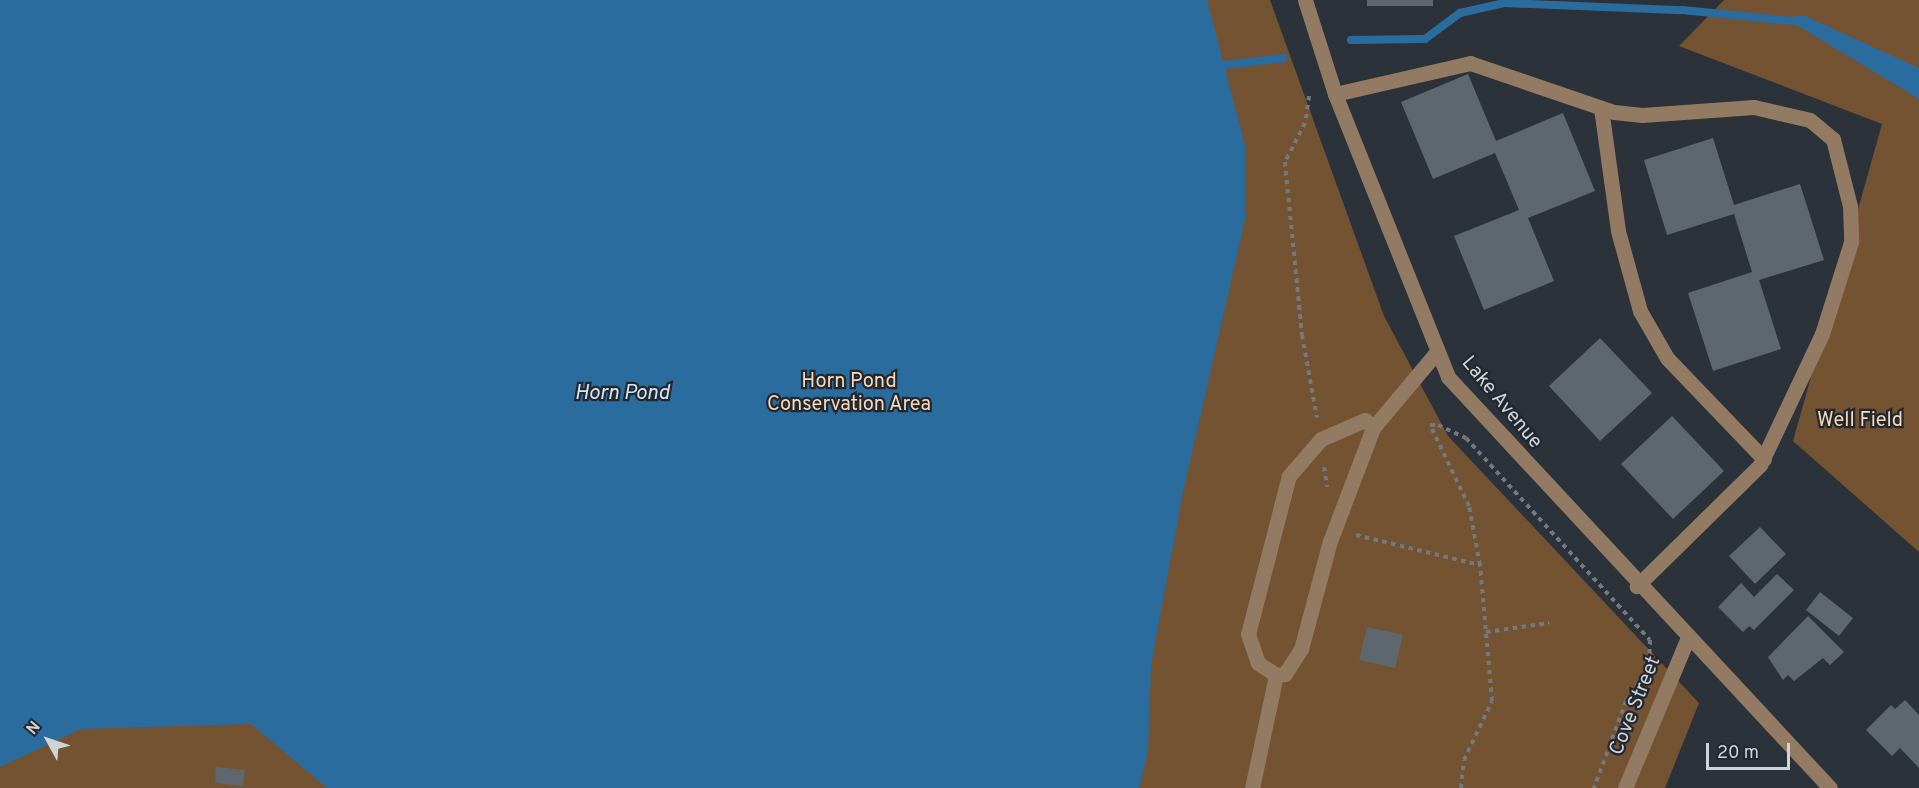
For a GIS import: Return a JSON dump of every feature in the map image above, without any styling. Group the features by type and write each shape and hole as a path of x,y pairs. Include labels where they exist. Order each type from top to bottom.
{"street":[{"name":"Lake Avenue","path":"1305,0 1335,94 1436,353 1480,415 1687,640 1830,788"},
{"path":"1335,94 1470,63 1601,108 1642,115 1754,107 1782,111 1820,124 1836,143 1851,206 1848,260 1822,334 1764,459 1637,586"},
{"path":"1601,108 1618,231 1640,311 1667,358 1764,459"},
{"path":"1372,428 1365,420 1321,439 1289,476 1248,634 1253,657 1276,675 1285,674 1301,649 1342,513 1372,428 1436,353"},
{"name":"Cove Street","path":"1625,788 1687,640"},
{"path":"1252,788 1276,675"}],"path":[{"path":"1309,96 1305,123 1286,162 1302,335 1321,439 1328,497 1342,513 1354,535 1480,565"},
{"path":"1461,788 1464,760 1492,701 1480,565 1469,506 1430,425 1467,438 1650,640 1649,667 1629,695 1594,788"},
{"path":"1486,632 1549,623"}],"green space":[{"name":"Horn Pond","path":"0,0 1270,0 1384,316 1448,436 1699,703 1665,788 0,788"},
{"name":"Well Field","path":"1724,0 1919,0 1919,552 1793,441 1882,124 1679,46"}],"water":[{"name":"Horn Pond","path":"0,0 1207,0 1245,145 1245,220 1183,492 1151,665 1148,751 1139,788 327,788 251,724 81,729 0,767"},
{"path":"1803,15 1919,68 1919,99 1785,18"}],"building":[{"path":"1367,0 1433,0 1433,6 1367,6"},
{"path":"1468,74 1496,141 1563,113 1595,191 1528,218 1554,281 1484,310 1454,236 1519,210 1495,153 1433,179 1401,102"},
{"path":"1713,138 1734,205 1800,184 1824,260 1759,280 1781,349 1713,371 1688,293 1752,272 1734,214 1667,235 1644,160"},
{"path":"1600,338 1652,393 1600,441 1549,386"},
{"path":"1672,416 1724,471 1673,519 1621,464"},
{"path":"1760,527 1786,554 1755,584 1729,556"},
{"path":"1777,574 1794,590 1754,630 1749,626 1743,632 1718,607 1741,583 1754,597"},
{"path":"1820,592 1853,618 1839,636 1806,610"},
{"path":"1808,616 1844,652 1830,665 1823,658 1794,681 1788,675 1783,680 1768,657"},
{"path":"1367,627 1403,635 1395,668 1359,660"},
{"path":"1905,700 1919,715 1919,768 1900,748 1892,756 1866,730 1891,705 1895,709"},
{"path":"216,767 245,770 243,786 215,783"}],"waterway":[{"path":"1351,40 1425,39 1460,13 1504,3 1682,10 1795,21"},
{"path":"1225,65 1284,58"}],"park label":[{"name":"Horn Pond Conservation Area","path":"849,394"}]}
